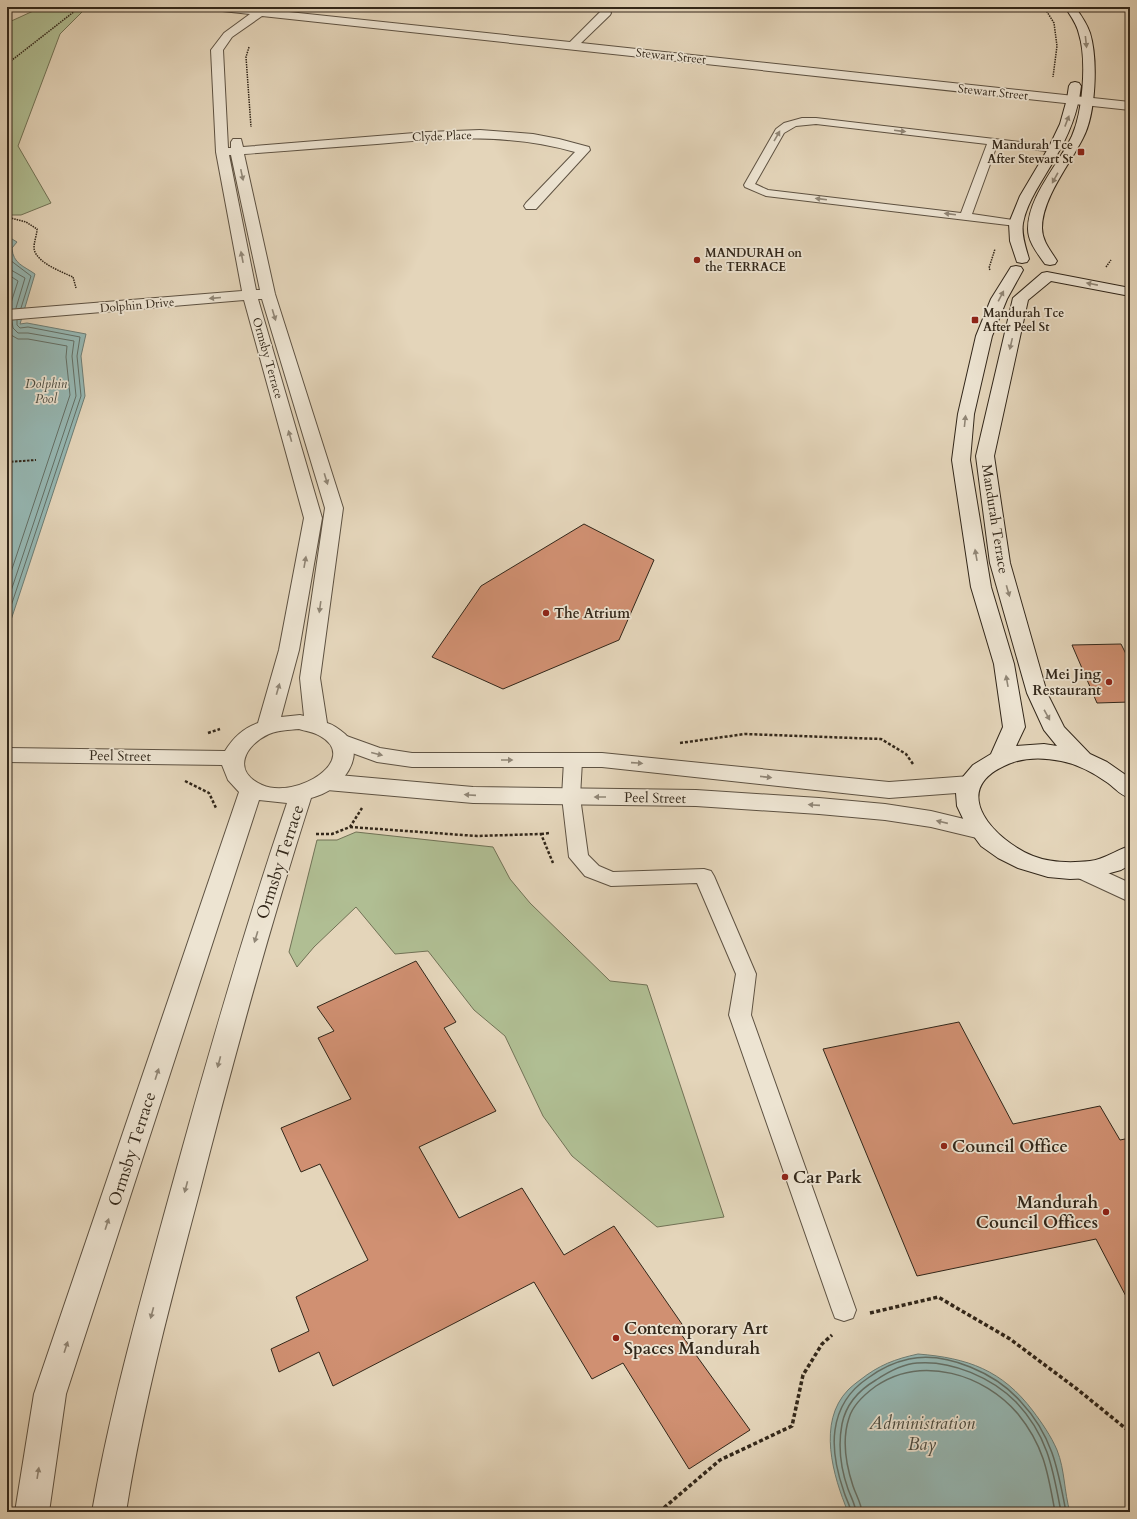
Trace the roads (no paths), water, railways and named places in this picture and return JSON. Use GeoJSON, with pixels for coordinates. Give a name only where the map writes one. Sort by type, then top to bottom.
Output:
{"type":"FeatureCollection","features":[{"type":"Feature","properties":{"kind":"street","name":"Stewart Street"},"geometry":{"type":"LineString","coordinates":[[213,7],[271,10],[573,46],[1130,106]]}},
{"type":"Feature","properties":{"kind":"street"},"geometry":{"type":"LineString","coordinates":[[573,46],[606,13],[603,7]]}},
{"type":"Feature","properties":{"kind":"street"},"geometry":{"type":"LineString","coordinates":[[1065,9],[1072,34]]}},
{"type":"Feature","properties":{"kind":"street"},"geometry":{"type":"LineString","coordinates":[[1065,9],[1085,35],[1087,63],[1080,101],[1027,196],[1016,223],[1019,264],[1033,258],[1050,269],[1130,292]]}},
{"type":"Feature","properties":{"kind":"street","name":"Ormsby Terrace"},"geometry":{"type":"LineString","coordinates":[[271,10],[239,38],[232,55],[236,122],[230,152],[267,289],[334,508],[310,678],[316,724]]}},
{"type":"Feature","properties":{"kind":"street","name":"Ormsby Terrace"},"geometry":{"type":"LineString","coordinates":[[267,727],[289,650],[313,518],[249,290],[217,50],[228,35],[271,10]]}},
{"type":"Feature","properties":{"kind":"street"},"geometry":{"type":"LineString","coordinates":[[1050,269],[1038,242],[1035,229],[1036,219],[1043,199],[1083,126],[1076,70]]}},
{"type":"Feature","properties":{"kind":"street","name":"Clyde Place"},"geometry":{"type":"LineString","coordinates":[[230,152],[418,136],[500,134],[566,144],[584,150],[530,206]]}},
{"type":"Feature","properties":{"kind":"street","name":"Mandurah Terrace"},"geometry":{"type":"LineString","coordinates":[[1000,758],[1014,727],[1004,664],[981,588],[961,460],[966,414],[984,336],[999,299],[1019,264]]}},
{"type":"Feature","properties":{"kind":"street"},"geometry":{"type":"LineString","coordinates":[[1050,269],[1130,278]]}},
{"type":"Feature","properties":{"kind":"street","name":"Mandurah Terrace"},"geometry":{"type":"LineString","coordinates":[[1050,269],[1021,298],[984,456],[1000,563],[1037,693],[1055,730],[1081,758]]}},
{"type":"Feature","properties":{"kind":"street","name":"Dolphin Drive"},"geometry":{"type":"LineString","coordinates":[[7,305],[102,297],[267,289]]}},
{"type":"Feature","properties":{"kind":"street","name":"Dolphin Drive"},"geometry":{"type":"LineString","coordinates":[[7,315],[120,306],[249,290]]}},
{"type":"Feature","properties":{"kind":"street"},"geometry":{"type":"LineString","coordinates":[[300,722],[316,724],[335,734],[341,741],[344,752],[343,762],[337,773],[327,782],[315,789],[302,793],[283,796],[266,795],[251,790],[239,781],[232,769],[233,758],[240,746],[251,735],[267,727],[283,723],[300,722]]}},
{"type":"Feature","properties":{"kind":"street"},"geometry":{"type":"LineString","coordinates":[[341,741],[377,755],[412,760],[573,760],[639,763],[889,790],[970,784]]}},
{"type":"Feature","properties":{"kind":"street"},"geometry":{"type":"LineString","coordinates":[[1127,783],[1102,768],[1081,758],[1052,752],[1024,752],[1000,758],[981,769],[970,784],[967,799],[971,815],[980,831],[995,845],[1020,859],[1036,865],[1060,870],[1084,871],[1115,863],[1130,854]]}},
{"type":"Feature","properties":{"kind":"street","name":"Peel Street"},"geometry":{"type":"LineString","coordinates":[[7,755],[233,758]]}},
{"type":"Feature","properties":{"kind":"street","name":"Peel Street"},"geometry":{"type":"LineString","coordinates":[[327,782],[473,795],[696,798],[819,806],[885,812],[980,831]]}},
{"type":"Feature","properties":{"kind":"street","name":"Ormsby Terrace"},"geometry":{"type":"LineString","coordinates":[[32,1512],[50,1394],[251,790]]}},
{"type":"Feature","properties":{"kind":"street","name":"Ormsby Terrace"},"geometry":{"type":"LineString","coordinates":[[109,1512],[117,1460],[136,1371],[229,1027],[302,793]]}},
{"type":"Feature","properties":{"kind":"street"},"geometry":{"type":"LineString","coordinates":[[1084,871],[1130,893]]}},
{"type":"Feature","properties":{"kind":"lane"},"geometry":{"type":"LineString","coordinates":[[1016,223],[766,193],[749,185],[780,131],[784,126],[798,121],[816,121],[1054,149]]}},
{"type":"Feature","properties":{"kind":"lane"},"geometry":{"type":"LineString","coordinates":[[966,216],[993,142]]}},
{"type":"Feature","properties":{"kind":"lane"},"geometry":{"type":"LineString","coordinates":[[573,760],[570,797],[579,857],[592,871],[611,879],[704,876],[746,974],[740,1015],[844,1310]]}},
{"type":"Feature","properties":{"kind":"water","name":"Dolphin Pool"},"geometry":{"type":"Polygon","coordinates":[[[7,236],[17,242],[12,248],[14,258],[35,274],[20,324],[27,323],[86,334],[81,356],[85,396],[11,620],[7,625],[7,236]]]}},
{"type":"Feature","properties":{"kind":"water","name":"Administration Bay"},"geometry":{"type":"Polygon","coordinates":[[[918,1354],[953,1359],[983,1369],[1009,1385],[1021,1397],[1043,1425],[1057,1450],[1062,1465],[1070,1512],[848,1512],[837,1482],[831,1450],[830,1433],[838,1403],[848,1390],[874,1370],[895,1360],[918,1354]]]}},
{"type":"Feature","properties":{"kind":"place","name":"Mandurah Tce After Stewart St"},"geometry":{"type":"Point","coordinates":[1081,152]}},
{"type":"Feature","properties":{"kind":"place","name":"MANDURAH on the TERRACE"},"geometry":{"type":"Point","coordinates":[697,260]}},
{"type":"Feature","properties":{"kind":"place","name":"Mandurah Tce After Peel St"},"geometry":{"type":"Point","coordinates":[975,320]}},
{"type":"Feature","properties":{"kind":"place","name":"The Atrium"},"geometry":{"type":"Point","coordinates":[546,613]}},
{"type":"Feature","properties":{"kind":"place","name":"Mei Jing Restaurant"},"geometry":{"type":"Point","coordinates":[1109,682]}},
{"type":"Feature","properties":{"kind":"place","name":"Council Office"},"geometry":{"type":"Point","coordinates":[944,1146]}},
{"type":"Feature","properties":{"kind":"place","name":"Car Park"},"geometry":{"type":"Point","coordinates":[785,1177]}},
{"type":"Feature","properties":{"kind":"place","name":"Mandurah Council Offices"},"geometry":{"type":"Point","coordinates":[1106,1212]}},
{"type":"Feature","properties":{"kind":"place","name":"Contemporary Art Spaces Mandurah"},"geometry":{"type":"Point","coordinates":[616,1338]}}]}
